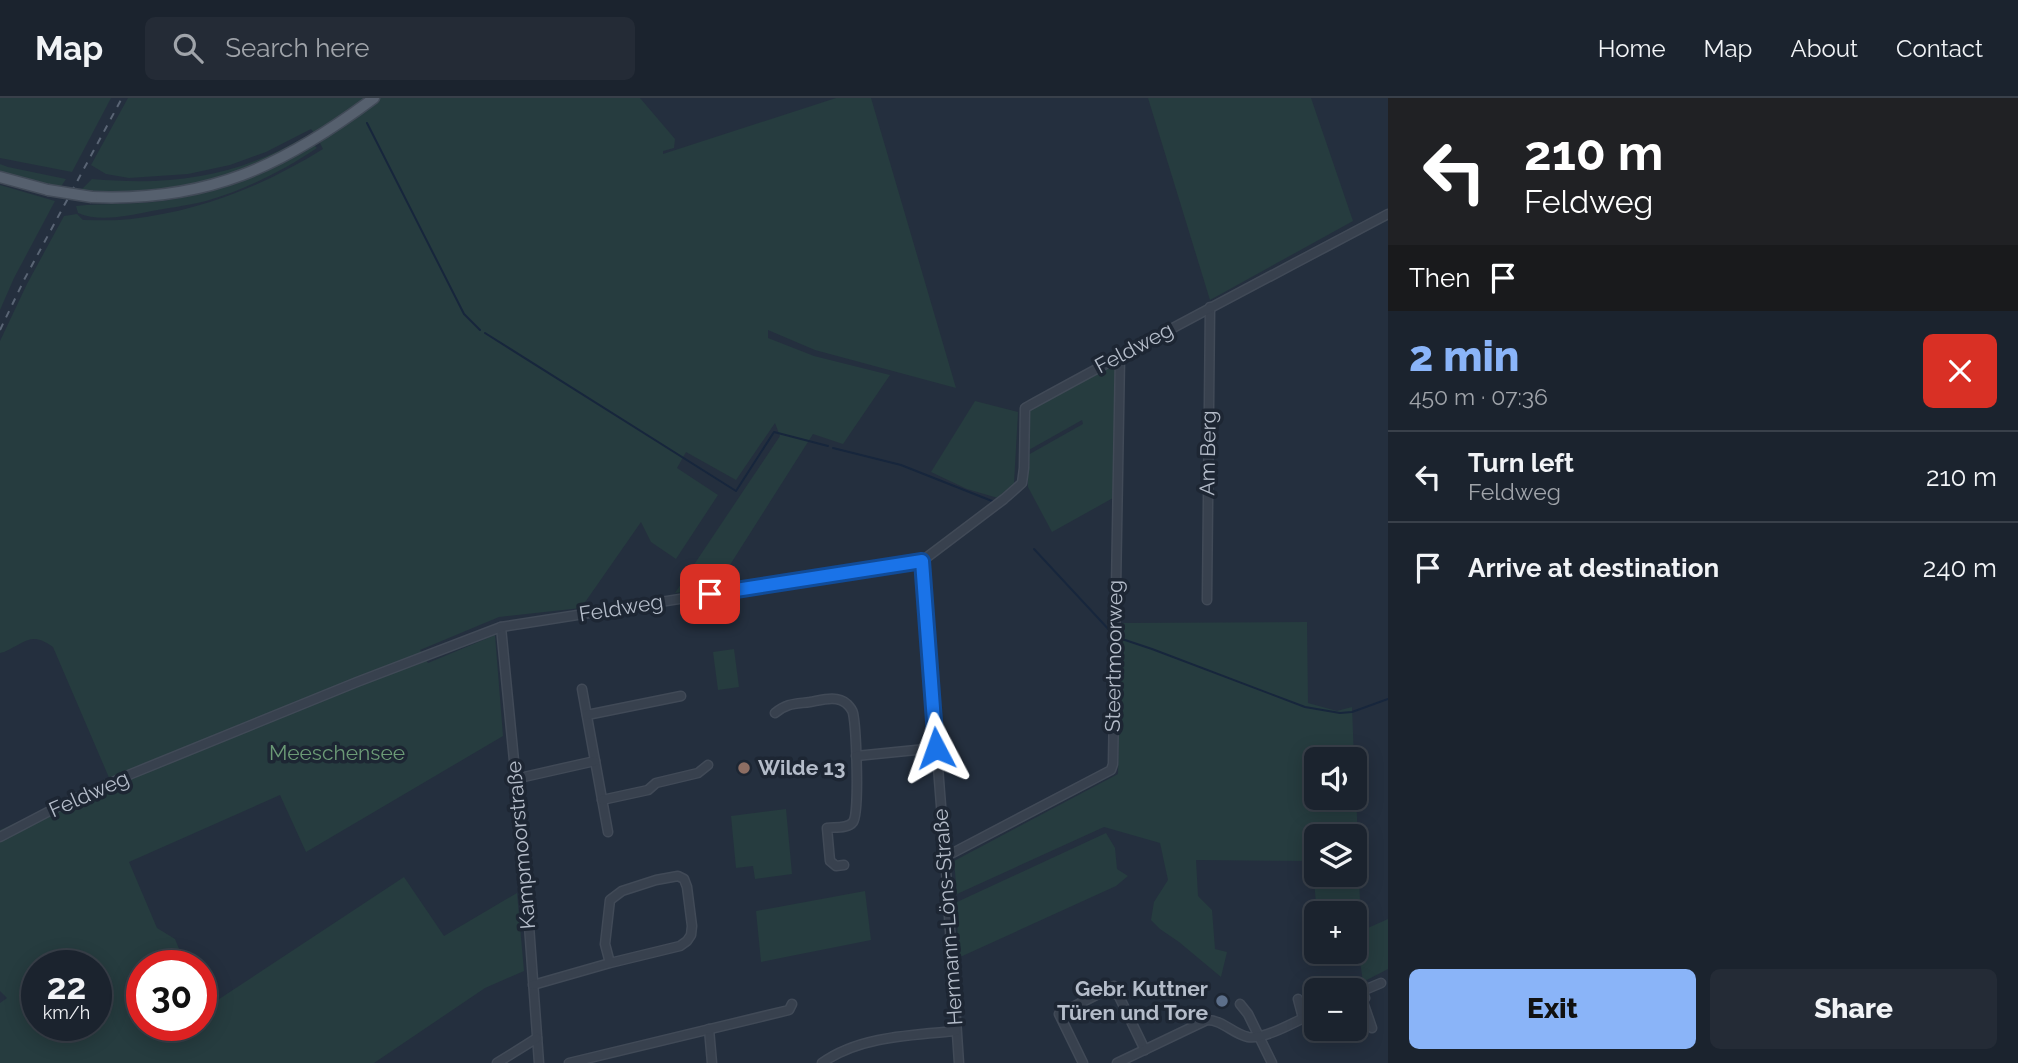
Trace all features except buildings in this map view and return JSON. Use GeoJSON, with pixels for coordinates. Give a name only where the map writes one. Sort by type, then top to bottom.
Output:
{"type":"FeatureCollection","features":[{"type":"Feature","properties":{"kind":"main road"},"geometry":{"type":"LineString","coordinates":[[0,177],[48,190],[92,197],[130,198],[211,186],[251,173],[283,158],[315,140],[374,98]]}},
{"type":"Feature","properties":{"kind":"street","name":"Feldweg"},"geometry":{"type":"LineString","coordinates":[[0,837],[65,803],[131,774],[501,626],[922,561],[1022,483],[1025,408],[1388,214]]}},
{"type":"Feature","properties":{"kind":"street","name":"Am Berg"},"geometry":{"type":"LineString","coordinates":[[1207,600],[1210,307]]}},
{"type":"Feature","properties":{"kind":"street","name":"Steertmoorweg"},"geometry":{"type":"LineString","coordinates":[[945,858],[1106,774],[1113,764],[1120,356]]}},
{"type":"Feature","properties":{"kind":"street","name":"Hermann-Löns-Straße"},"geometry":{"type":"LineString","coordinates":[[922,561],[959,1063]]}},
{"type":"Feature","properties":{"kind":"street","name":"Kampmoorstraße"},"geometry":{"type":"LineString","coordinates":[[501,626],[526,884],[539,1063]]}},
{"type":"Feature","properties":{"kind":"street"},"geometry":{"type":"LineString","coordinates":[[583,689],[608,832]]}},
{"type":"Feature","properties":{"kind":"street"},"geometry":{"type":"LineString","coordinates":[[587,715],[681,696]]}},
{"type":"Feature","properties":{"kind":"street"},"geometry":{"type":"LineString","coordinates":[[775,713],[784,706],[833,699],[846,702],[853,714],[857,803],[854,822],[848,826],[827,828],[830,861],[836,866],[844,865]]}},
{"type":"Feature","properties":{"kind":"street"},"geometry":{"type":"LineString","coordinates":[[856,756],[936,748]]}},
{"type":"Feature","properties":{"kind":"street"},"geometry":{"type":"LineString","coordinates":[[515,779],[594,761]]}},
{"type":"Feature","properties":{"kind":"street"},"geometry":{"type":"LineString","coordinates":[[602,800],[648,790],[656,783],[698,774],[708,765]]}},
{"type":"Feature","properties":{"kind":"street"},"geometry":{"type":"LineString","coordinates":[[533,985],[687,942],[692,926],[684,879],[677,876],[656,880],[622,891],[610,900],[605,944],[610,963]]}},
{"type":"Feature","properties":{"kind":"street"},"geometry":{"type":"LineString","coordinates":[[1367,988],[1381,983]]}},
{"type":"Feature","properties":{"kind":"street"},"geometry":{"type":"LineString","coordinates":[[1083,1063],[1059,1014],[1114,986],[1144,1050]]}},
{"type":"Feature","properties":{"kind":"street"},"geometry":{"type":"LineString","coordinates":[[1117,1063],[1207,1020],[1215,1020],[1247,1037],[1260,1037],[1303,1018],[1298,999]]}},
{"type":"Feature","properties":{"kind":"street"},"geometry":{"type":"LineString","coordinates":[[569,1063],[789,1010],[792,1004]]}},
{"type":"Feature","properties":{"kind":"street"},"geometry":{"type":"LineString","coordinates":[[1240,1004],[1248,1014],[1272,1063]]}},
{"type":"Feature","properties":{"kind":"street"},"geometry":{"type":"LineString","coordinates":[[1367,1018],[1372,1028]]}},
{"type":"Feature","properties":{"kind":"street"},"geometry":{"type":"LineString","coordinates":[[709,1029],[712,1063]]}},
{"type":"Feature","properties":{"kind":"street"},"geometry":{"type":"LineString","coordinates":[[822,1063],[843,1051],[865,1044],[956,1031]]}},
{"type":"Feature","properties":{"kind":"street"},"geometry":{"type":"LineString","coordinates":[[497,1063],[537,1038]]}},
{"type":"Feature","properties":{"kind":"green space"},"geometry":{"type":"Polygon","coordinates":[[[0,98],[111,98],[72,172],[0,158],[0,98]]]}},
{"type":"Feature","properties":{"kind":"green space"},"geometry":{"type":"Polygon","coordinates":[[[128,98],[368,98],[314,133],[311,129],[266,152],[230,165],[188,174],[129,178],[106,174],[91,165],[128,98]]]}},
{"type":"Feature","properties":{"kind":"green space","name":"Meeschensee"},"geometry":{"type":"Polygon","coordinates":[[[380,98],[640,98],[675,139],[674,148],[663,151],[663,154],[836,98],[871,98],[956,388],[815,350],[768,330],[768,338],[814,356],[890,375],[843,444],[813,434],[716,587],[675,593],[780,436],[775,423],[736,480],[686,452],[677,468],[718,495],[676,559],[651,542],[641,522],[581,608],[499,617],[420,650],[428,663],[495,635],[503,736],[306,852],[280,795],[129,862],[157,928],[175,939],[179,950],[126,950],[126,1041],[217,1041],[217,1000],[404,877],[444,936],[517,893],[524,971],[485,988],[374,1063],[0,1063],[0,1003],[7,998],[0,991],[0,830],[110,780],[53,647],[34,639],[0,653],[0,341],[64,216],[77,214],[83,220],[125,220],[207,203],[278,174],[323,149],[320,143],[380,98]]]}},
{"type":"Feature","properties":{"kind":"green space"},"geometry":{"type":"Polygon","coordinates":[[[1148,98],[1311,98],[1353,221],[1210,300],[1148,98]]]}},
{"type":"Feature","properties":{"kind":"green space"},"geometry":{"type":"Polygon","coordinates":[[[310,134],[310,139],[231,176],[159,193],[90,194],[81,190],[92,179],[151,181],[231,169],[283,149],[310,134]]]}},
{"type":"Feature","properties":{"kind":"green space"},"geometry":{"type":"Polygon","coordinates":[[[314,145],[317,148],[278,172],[206,201],[113,217],[86,216],[78,213],[76,206],[151,202],[203,193],[278,165],[314,145]]]}},
{"type":"Feature","properties":{"kind":"green space"},"geometry":{"type":"Polygon","coordinates":[[[0,164],[66,179],[60,188],[34,184],[0,173],[0,164]]]}},
{"type":"Feature","properties":{"kind":"green space"},"geometry":{"type":"Polygon","coordinates":[[[0,185],[55,201],[0,310],[0,185]]]}},
{"type":"Feature","properties":{"kind":"green space"},"geometry":{"type":"Polygon","coordinates":[[[1116,361],[1113,498],[1052,532],[1028,487],[1028,455],[1083,424],[1082,420],[1027,451],[1027,410],[1116,361]]]}},
{"type":"Feature","properties":{"kind":"green space"},"geometry":{"type":"Polygon","coordinates":[[[975,401],[1018,412],[1014,483],[998,498],[967,489],[931,472],[975,401]]]}},
{"type":"Feature","properties":{"kind":"green space"},"geometry":{"type":"Polygon","coordinates":[[[1307,622],[1308,703],[1337,711],[1352,707],[1354,747],[1304,747],[1304,810],[1357,810],[1357,824],[1304,824],[1304,861],[1196,860],[1198,896],[1212,910],[1215,949],[1227,952],[1221,977],[1151,920],[1154,902],[1168,880],[1160,843],[1104,827],[957,894],[954,861],[1118,774],[1122,623],[1307,622]]]}},
{"type":"Feature","properties":{"kind":"green space"},"geometry":{"type":"Polygon","coordinates":[[[734,649],[739,687],[718,690],[713,652],[734,649]]]}},
{"type":"Feature","properties":{"kind":"green space"},"geometry":{"type":"Polygon","coordinates":[[[786,809],[792,874],[755,879],[753,866],[736,868],[731,816],[786,809]]]}},
{"type":"Feature","properties":{"kind":"green space"},"geometry":{"type":"Polygon","coordinates":[[[1106,833],[1115,848],[1117,869],[1128,876],[1116,886],[958,958],[957,902],[1106,833]]]}},
{"type":"Feature","properties":{"kind":"green space"},"geometry":{"type":"Polygon","coordinates":[[[1314,887],[1359,887],[1360,901],[1316,901],[1314,887]]]}},
{"type":"Feature","properties":{"kind":"green space"},"geometry":{"type":"Polygon","coordinates":[[[865,891],[871,940],[761,962],[756,911],[865,891]]]}},
{"type":"Feature","properties":{"kind":"green space"},"geometry":{"type":"Polygon","coordinates":[[[1388,919],[1388,969],[1367,980],[1362,978],[1360,964],[1367,964],[1367,928],[1388,919]]]}},
{"type":"Feature","properties":{"kind":"waterway"},"geometry":{"type":"LineString","coordinates":[[367,123],[464,314],[480,330]]}},
{"type":"Feature","properties":{"kind":"waterway"},"geometry":{"type":"LineString","coordinates":[[485,333],[736,491],[774,432],[828,446]]}},
{"type":"Feature","properties":{"kind":"waterway"},"geometry":{"type":"LineString","coordinates":[[833,448],[901,465],[992,501]]}},
{"type":"Feature","properties":{"kind":"waterway"},"geometry":{"type":"LineString","coordinates":[[1034,549],[1112,633]]}},
{"type":"Feature","properties":{"kind":"waterway"},"geometry":{"type":"LineString","coordinates":[[1119,638],[1305,707],[1340,713],[1352,712],[1388,699]]}},
{"type":"Feature","properties":{"kind":"railway"},"geometry":{"type":"LineString","coordinates":[[0,330],[122,98]]}},
{"type":"Feature","properties":{"kind":"place","name":"Wilde 13"},"geometry":{"type":"Point","coordinates":[744,768]}},
{"type":"Feature","properties":{"kind":"place","name":"Gebr. Kuttner Türen und Tore"},"geometry":{"type":"Point","coordinates":[1222,1001]}},
{"type":"Feature","properties":{"kind":"route"},"geometry":{"type":"LineString","coordinates":[[710,594],[922,561],[936,748]]}}]}
